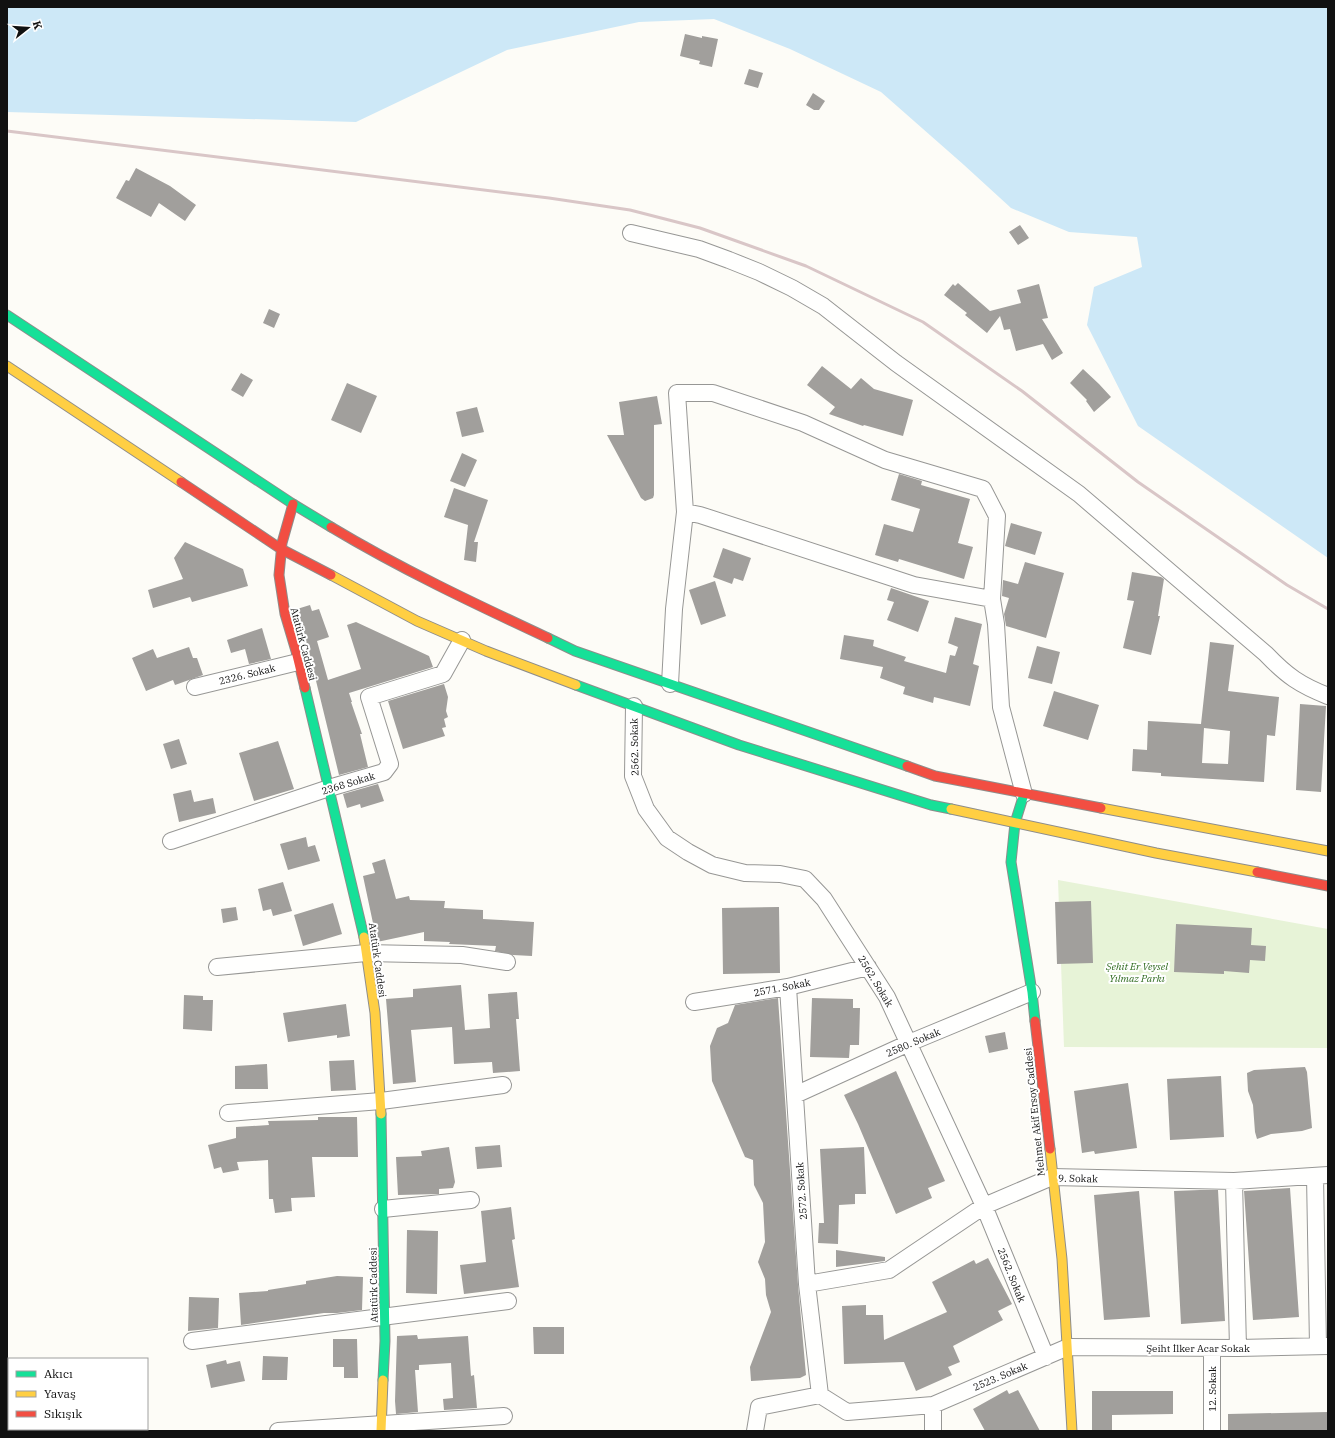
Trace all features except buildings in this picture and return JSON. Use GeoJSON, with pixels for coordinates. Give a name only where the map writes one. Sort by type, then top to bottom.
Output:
{"type":"FeatureCollection","features":[{"type":"Feature","properties":{"kind":"main road"},"geometry":{"type":"LineString","coordinates":[[7,315],[293,504],[358,544],[447,591],[575,651],[935,776],[1024,794],[1327,847]]}},
{"type":"Feature","properties":{"kind":"main road"},"geometry":{"type":"LineString","coordinates":[[7,366],[281,549],[417,621],[554,677],[739,745],[931,805],[1164,854],[1328,886]]}},
{"type":"Feature","properties":{"kind":"main road","name":"Atatürk Caddesi"},"geometry":{"type":"LineString","coordinates":[[293,504],[281,549],[278,580],[284,612],[298,662],[363,930],[375,1014],[382,1101],[385,1317],[382,1427]]}},
{"type":"Feature","properties":{"kind":"main road","name":"Mehmet Akif Ersoy Caddesi"},"geometry":{"type":"LineString","coordinates":[[1024,794],[1015,823],[1011,862],[1032,992],[1062,1259],[1072,1431]]}},
{"type":"Feature","properties":{"kind":"street"},"geometry":{"type":"LineString","coordinates":[[631,233],[699,249],[729,260],[759,272],[824,306],[896,363],[1079,494],[1266,654],[1282,671],[1307,688],[1328,696]]}},
{"type":"Feature","properties":{"kind":"street"},"geometry":{"type":"LineString","coordinates":[[670,684],[674,609],[685,512],[677,393],[713,393],[803,423],[885,460],[983,489],[997,516],[992,599],[996,624],[1001,707],[1024,794]]}},
{"type":"Feature","properties":{"kind":"street"},"geometry":{"type":"LineString","coordinates":[[685,512],[700,514],[914,585],[992,599]]}},
{"type":"Feature","properties":{"kind":"street","name":"2368 Sokak"},"geometry":{"type":"LineString","coordinates":[[172,841],[329,788],[384,772],[390,764],[369,698],[443,674],[462,640]]}},
{"type":"Feature","properties":{"kind":"street","name":"2326. Sokak"},"geometry":{"type":"LineString","coordinates":[[195,687],[298,662]]}},
{"type":"Feature","properties":{"kind":"street","name":"2562. Sokak"},"geometry":{"type":"LineString","coordinates":[[634,706],[633,776],[646,809],[667,838],[688,852],[712,865],[745,873],[780,874],[805,879],[824,899],[887,996],[984,1206],[1046,1357]]}},
{"type":"Feature","properties":{"kind":"street"},"geometry":{"type":"LineString","coordinates":[[217,967],[366,953],[462,955],[507,962]]}},
{"type":"Feature","properties":{"kind":"street","name":"2571. Sokak"},"geometry":{"type":"LineString","coordinates":[[694,1002],[788,987],[868,967]]}},
{"type":"Feature","properties":{"kind":"street","name":"2572. Sokak"},"geometry":{"type":"LineString","coordinates":[[788,987],[807,1284],[820,1395]]}},
{"type":"Feature","properties":{"kind":"street","name":"2580. Sokak"},"geometry":{"type":"LineString","coordinates":[[795,1095],[909,1043],[1032,992]]}},
{"type":"Feature","properties":{"kind":"street"},"geometry":{"type":"LineString","coordinates":[[228,1113],[382,1101],[504,1085]]}},
{"type":"Feature","properties":{"kind":"street"},"geometry":{"type":"LineString","coordinates":[[1322,1176],[1323,1346]]}},
{"type":"Feature","properties":{"kind":"street","name":"9. Sokak"},"geometry":{"type":"LineString","coordinates":[[807,1284],[889,1270],[984,1206],[1052,1177],[1234,1181],[1322,1176]]}},
{"type":"Feature","properties":{"kind":"street"},"geometry":{"type":"LineString","coordinates":[[1234,1181],[1238,1348]]}},
{"type":"Feature","properties":{"kind":"street"},"geometry":{"type":"LineString","coordinates":[[383,1209],[471,1200]]}},
{"type":"Feature","properties":{"kind":"street"},"geometry":{"type":"LineString","coordinates":[[192,1340],[508,1301]]}},
{"type":"Feature","properties":{"kind":"street","name":"Şeiht İlker Acar Sokak"},"geometry":{"type":"LineString","coordinates":[[1068,1347],[1238,1348],[1323,1346]]}},
{"type":"Feature","properties":{"kind":"street","name":"2523. Sokak"},"geometry":{"type":"LineString","coordinates":[[820,1395],[847,1412],[933,1405],[1068,1347]]}},
{"type":"Feature","properties":{"kind":"street","name":"12. Sokak"},"geometry":{"type":"LineString","coordinates":[[1212,1348],[1212,1431]]}},
{"type":"Feature","properties":{"kind":"street"},"geometry":{"type":"LineString","coordinates":[[755,1431],[759,1407],[820,1395]]}},
{"type":"Feature","properties":{"kind":"street"},"geometry":{"type":"LineString","coordinates":[[933,1405],[933,1431]]}},
{"type":"Feature","properties":{"kind":"street"},"geometry":{"type":"LineString","coordinates":[[278,1431],[382,1427],[504,1416]]}},
{"type":"Feature","properties":{"kind":"green space","name":"Şehit Er Veysel Yılmaz Parkı"},"geometry":{"type":"Polygon","coordinates":[[[1058,880],[1328,929],[1328,1048],[1064,1047],[1058,880]]]}},
{"type":"Feature","properties":{"kind":"water"},"geometry":{"type":"Polygon","coordinates":[[[7,7],[1328,7],[1328,558],[1138,426],[1087,325],[1094,287],[1142,267],[1137,237],[1069,232],[1011,208],[881,92],[790,49],[714,19],[639,22],[507,50],[356,122],[7,112],[7,7]]]}},
{"type":"Feature","properties":{"kind":"railway"},"geometry":{"type":"LineString","coordinates":[[7,131],[549,198],[630,210],[700,228],[806,266],[923,322],[1022,391],[1138,482],[1287,585],[1328,609]]}},
{"type":"Feature","properties":{"kind":"traffic: fast"},"geometry":{"type":"LineString","coordinates":[[7,315],[293,504],[331,527]]}},
{"type":"Feature","properties":{"kind":"traffic: fast"},"geometry":{"type":"LineString","coordinates":[[548,638],[575,651],[907,766]]}},
{"type":"Feature","properties":{"kind":"traffic: fast"},"geometry":{"type":"LineString","coordinates":[[576,685],[739,745],[931,805],[951,809]]}},
{"type":"Feature","properties":{"kind":"traffic: fast"},"geometry":{"type":"LineString","coordinates":[[305,688],[364,937]]}},
{"type":"Feature","properties":{"kind":"traffic: fast"},"geometry":{"type":"LineString","coordinates":[[1024,794],[1015,823],[1011,862],[1032,992],[1035,1021]]}},
{"type":"Feature","properties":{"kind":"traffic: fast"},"geometry":{"type":"LineString","coordinates":[[381,1114],[385,1341],[383,1380]]}},
{"type":"Feature","properties":{"kind":"traffic: slow"},"geometry":{"type":"LineString","coordinates":[[7,366],[181,482]]}},
{"type":"Feature","properties":{"kind":"traffic: slow"},"geometry":{"type":"LineString","coordinates":[[331,575],[417,621],[486,651],[576,685]]}},
{"type":"Feature","properties":{"kind":"traffic: slow"},"geometry":{"type":"LineString","coordinates":[[1101,808],[1328,851]]}},
{"type":"Feature","properties":{"kind":"traffic: slow"},"geometry":{"type":"LineString","coordinates":[[951,809],[1156,853],[1257,872]]}},
{"type":"Feature","properties":{"kind":"traffic: slow"},"geometry":{"type":"LineString","coordinates":[[364,937],[375,1013],[381,1114]]}},
{"type":"Feature","properties":{"kind":"traffic: slow"},"geometry":{"type":"LineString","coordinates":[[1050,1149],[1062,1259],[1072,1431]]}},
{"type":"Feature","properties":{"kind":"traffic: slow"},"geometry":{"type":"LineString","coordinates":[[381,1431],[383,1380]]}},
{"type":"Feature","properties":{"kind":"traffic: jam"},"geometry":{"type":"LineString","coordinates":[[181,482],[281,549],[331,575]]}},
{"type":"Feature","properties":{"kind":"traffic: jam"},"geometry":{"type":"LineString","coordinates":[[293,504],[282,543],[279,575],[285,614],[305,688]]}},
{"type":"Feature","properties":{"kind":"traffic: jam"},"geometry":{"type":"LineString","coordinates":[[331,527],[465,599],[548,638]]}},
{"type":"Feature","properties":{"kind":"traffic: jam"},"geometry":{"type":"LineString","coordinates":[[907,766],[935,776],[1101,808]]}},
{"type":"Feature","properties":{"kind":"traffic: jam"},"geometry":{"type":"LineString","coordinates":[[1257,872],[1328,886]]}},
{"type":"Feature","properties":{"kind":"traffic: jam"},"geometry":{"type":"LineString","coordinates":[[1035,1021],[1050,1149]]}}]}
